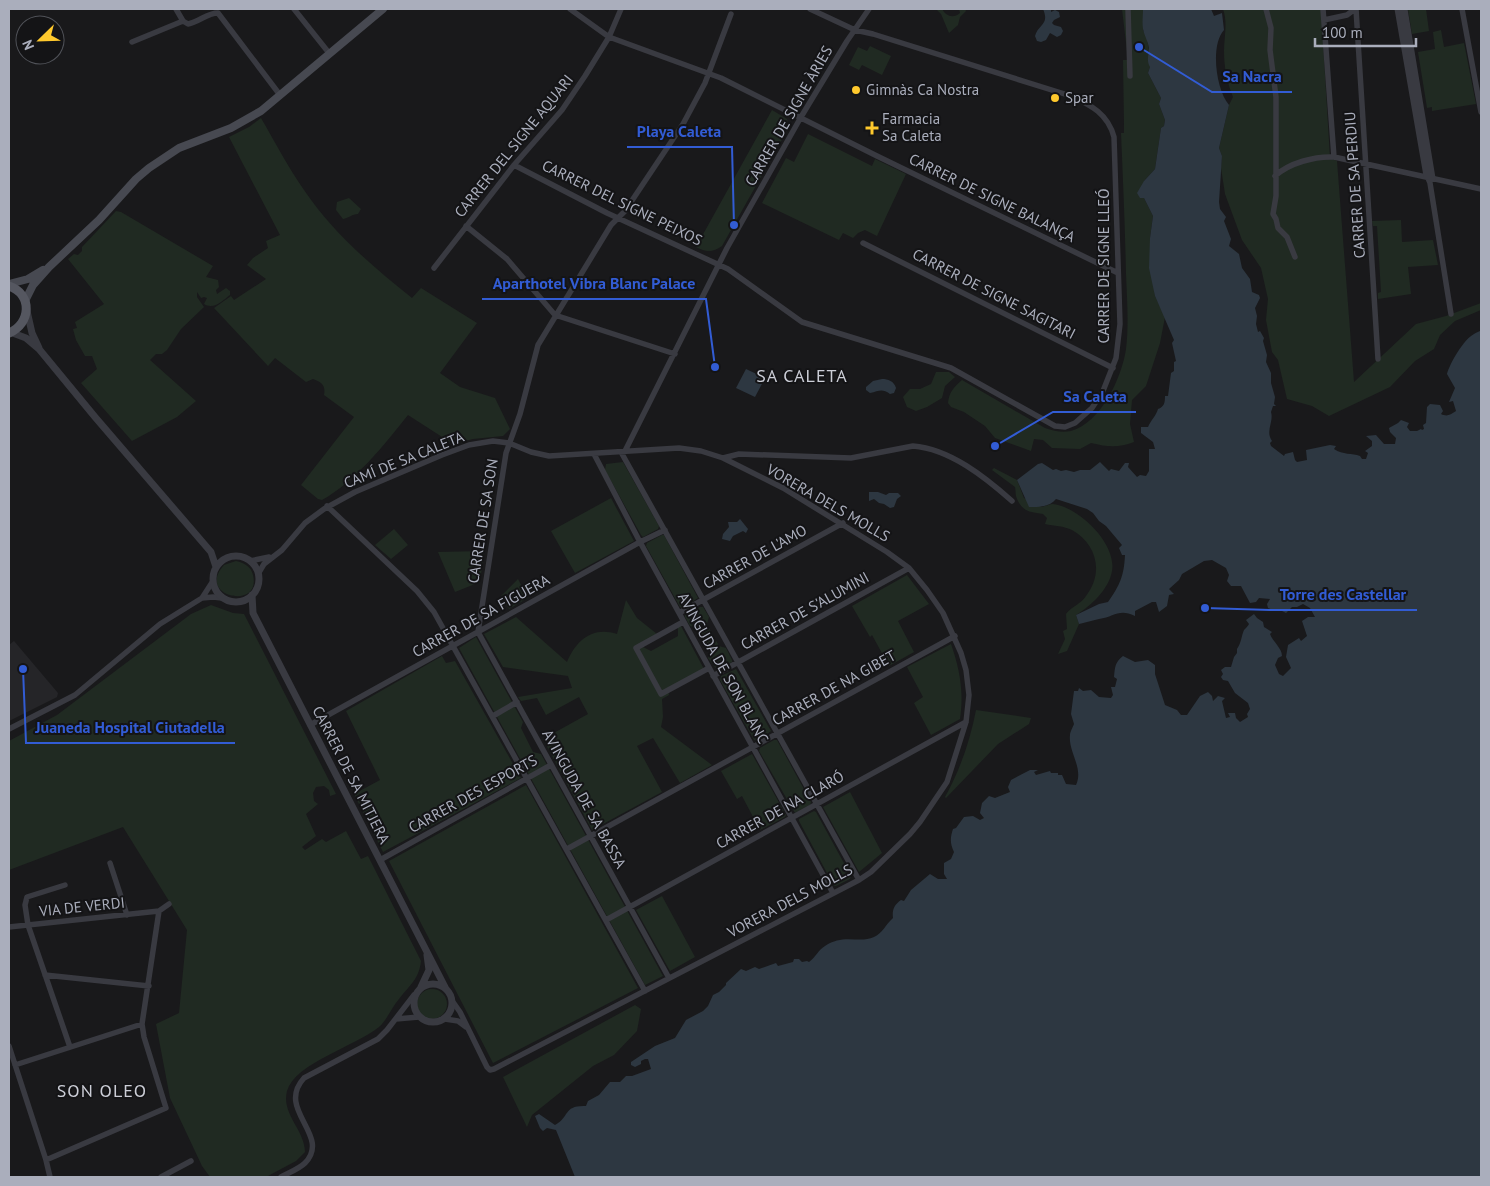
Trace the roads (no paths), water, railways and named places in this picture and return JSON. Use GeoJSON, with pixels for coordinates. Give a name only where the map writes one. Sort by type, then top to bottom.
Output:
{"type":"FeatureCollection","features":[{"type":"Feature","properties":{"kind":"main road"},"geometry":{"type":"LineString","coordinates":[[25,301],[33,285],[49,267],[99,220],[136,180],[156,163],[178,148],[231,128],[261,111],[383,9]]}},
{"type":"Feature","properties":{"kind":"main road"},"geometry":{"type":"LineString","coordinates":[[9,285],[28,280],[49,267]]}},
{"type":"Feature","properties":{"kind":"main road"},"geometry":{"type":"LineString","coordinates":[[9,285],[18,290],[25,301],[27,311],[22,324],[10,332]]}},
{"type":"Feature","properties":{"kind":"street"},"geometry":{"type":"LineString","coordinates":[[176,9],[183,21],[188,24],[196,23],[204,16],[214,12],[218,13],[280,95]]}},
{"type":"Feature","properties":{"kind":"street"},"geometry":{"type":"LineString","coordinates":[[294,9],[329,53]]}},
{"type":"Feature","properties":{"kind":"street","name":"CARRER DE SIGNE BALANÇA"},"geometry":{"type":"LineString","coordinates":[[570,9],[609,37],[709,73],[1118,273]]}},
{"type":"Feature","properties":{"kind":"street","name":"CARRER DEL SIGNE AQUARI"},"geometry":{"type":"LineString","coordinates":[[434,268],[514,165],[562,110],[609,37],[621,9]]}},
{"type":"Feature","properties":{"kind":"street","name":"CARRER DE SIGNE LLEÓ"},"geometry":{"type":"LineString","coordinates":[[720,264],[744,279],[802,322],[950,368],[1056,426],[1065,427],[1075,424],[1085,415],[1103,392],[1113,368],[1120,324],[1114,136],[1105,116],[1093,106],[1065,94],[874,34],[855,30],[810,9]]}},
{"type":"Feature","properties":{"kind":"street","name":"CARRER DE SIGNE ÀRIES"},"geometry":{"type":"LineString","coordinates":[[623,451],[676,354],[720,264],[801,117],[847,41],[869,9]]}},
{"type":"Feature","properties":{"kind":"street"},"geometry":{"type":"LineString","coordinates":[[1128,9],[1130,76]]}},
{"type":"Feature","properties":{"kind":"street"},"geometry":{"type":"LineString","coordinates":[[1266,9],[1271,28],[1270,50],[1276,97],[1276,196],[1273,214],[1278,228],[1287,237],[1294,256]]}},
{"type":"Feature","properties":{"kind":"street"},"geometry":{"type":"LineString","coordinates":[[1323,9],[1334,157]]}},
{"type":"Feature","properties":{"kind":"street"},"geometry":{"type":"LineString","coordinates":[[1324,20],[1347,15],[1355,9]]}},
{"type":"Feature","properties":{"kind":"street","name":"CARRER DE SA PERDIU"},"geometry":{"type":"LineString","coordinates":[[1355,9],[1378,359]]}},
{"type":"Feature","properties":{"kind":"street"},"geometry":{"type":"LineString","coordinates":[[1398,9],[1430,179]]}},
{"type":"Feature","properties":{"kind":"street"},"geometry":{"type":"LineString","coordinates":[[1404,9],[1451,314]]}},
{"type":"Feature","properties":{"kind":"street"},"geometry":{"type":"LineString","coordinates":[[1462,9],[1481,112]]}},
{"type":"Feature","properties":{"kind":"street","name":"CARRER DE SA SON"},"geometry":{"type":"LineString","coordinates":[[478,632],[509,443],[520,414],[538,345],[612,225],[626,211],[682,124],[709,73],[731,14]]}},
{"type":"Feature","properties":{"kind":"street"},"geometry":{"type":"LineString","coordinates":[[132,42],[183,21]]}},
{"type":"Feature","properties":{"kind":"street"},"geometry":{"type":"LineString","coordinates":[[1275,176],[1283,168],[1324,156],[1366,163],[1481,189]]}},
{"type":"Feature","properties":{"kind":"street","name":"CARRER DEL SIGNE PEIXOS"},"geometry":{"type":"LineString","coordinates":[[514,165],[619,218],[720,264]]}},
{"type":"Feature","properties":{"kind":"street"},"geometry":{"type":"LineString","coordinates":[[1275,165],[1283,168]]}},
{"type":"Feature","properties":{"kind":"street"},"geometry":{"type":"LineString","coordinates":[[466,226],[506,259],[555,315],[676,354]]}},
{"type":"Feature","properties":{"kind":"street","name":"CARRER DE SIGNE SAGITARI"},"geometry":{"type":"LineString","coordinates":[[863,243],[1113,368]]}},
{"type":"Feature","properties":{"kind":"street"},"geometry":{"type":"LineString","coordinates":[[27,311],[32,333],[39,349]]}},
{"type":"Feature","properties":{"kind":"street"},"geometry":{"type":"LineString","coordinates":[[9,729],[75,694],[160,624],[202,598],[213,581],[216,567],[212,552],[39,349],[26,338],[10,332]]}},
{"type":"Feature","properties":{"kind":"street","name":"CAMÍ DE SA CALETA"},"geometry":{"type":"LineString","coordinates":[[258,574],[264,564],[282,550],[305,523],[327,506],[355,492],[469,445],[493,442],[509,443],[531,452],[549,456],[623,451]]}},
{"type":"Feature","properties":{"kind":"street"},"geometry":{"type":"LineString","coordinates":[[723,458],[739,454],[851,458],[913,446],[922,447],[939,453],[973,471],[1012,501]]}},
{"type":"Feature","properties":{"kind":"street","name":"VORERA DELS MOLLS"},"geometry":{"type":"LineString","coordinates":[[466,1028],[487,1067],[490,1070],[494,1069],[860,880],[871,872],[910,834],[947,782],[966,722],[969,695],[966,670],[955,636],[943,613],[909,568],[842,523],[783,488],[723,458],[702,451],[679,448],[623,451]]}},
{"type":"Feature","properties":{"kind":"street","name":"AVINGUDA DE SON BLANC"},"geometry":{"type":"LineString","coordinates":[[623,451],[860,880]]}},
{"type":"Feature","properties":{"kind":"street","name":"AVINGUDA DE SON BLANC"},"geometry":{"type":"LineString","coordinates":[[594,454],[683,622],[833,893]]}},
{"type":"Feature","properties":{"kind":"street"},"geometry":{"type":"LineString","coordinates":[[327,506],[417,591],[434,612],[645,990]]}},
{"type":"Feature","properties":{"kind":"street","name":"CARRER DE L'AMO"},"geometry":{"type":"LineString","coordinates":[[679,614],[842,523]]}},
{"type":"Feature","properties":{"kind":"street","name":"CARRER DE SA FIGUERA"},"geometry":{"type":"LineString","coordinates":[[310,725],[640,542],[665,530]]}},
{"type":"Feature","properties":{"kind":"street"},"geometry":{"type":"LineString","coordinates":[[202,598],[222,598],[237,602],[247,600],[257,588],[258,574],[250,561],[243,557],[227,557],[212,552]]}},
{"type":"Feature","properties":{"kind":"street"},"geometry":{"type":"LineString","coordinates":[[216,567],[227,557]]}},
{"type":"Feature","properties":{"kind":"street","name":"CAMÍ DE SA CALETA"},"geometry":{"type":"LineString","coordinates":[[250,561],[271,557]]}},
{"type":"Feature","properties":{"kind":"street","name":"CARRER DE S'ALUMINI"},"geometry":{"type":"LineString","coordinates":[[714,676],[909,568]]}},
{"type":"Feature","properties":{"kind":"street"},"geometry":{"type":"LineString","coordinates":[[213,581],[216,590],[222,598]]}},
{"type":"Feature","properties":{"kind":"street","name":"CARRER DE SA MITJERA"},"geometry":{"type":"LineString","coordinates":[[252,595],[253,613],[446,989]]}},
{"type":"Feature","properties":{"kind":"street","name":"CARRER DE SA MITJERA"},"geometry":{"type":"LineString","coordinates":[[237,602],[253,613]]}},
{"type":"Feature","properties":{"kind":"street"},"geometry":{"type":"LineString","coordinates":[[683,622],[636,648],[662,694],[709,668]]}},
{"type":"Feature","properties":{"kind":"street","name":"AVINGUDA DE SA BASSA"},"geometry":{"type":"LineString","coordinates":[[478,632],[669,978]]}},
{"type":"Feature","properties":{"kind":"street","name":"CARRER DE NA GIBET"},"geometry":{"type":"LineString","coordinates":[[567,849],[955,636]]}},
{"type":"Feature","properties":{"kind":"street"},"geometry":{"type":"LineString","coordinates":[[493,716],[517,702]]}},
{"type":"Feature","properties":{"kind":"street","name":"CARRER DE NA CLARÓ"},"geometry":{"type":"LineString","coordinates":[[606,920],[966,722]]}},
{"type":"Feature","properties":{"kind":"street","name":"CARRER DES ESPORTS"},"geometry":{"type":"LineString","coordinates":[[380,860],[552,765]]}},
{"type":"Feature","properties":{"kind":"street"},"geometry":{"type":"LineString","coordinates":[[110,863],[128,915]]}},
{"type":"Feature","properties":{"kind":"street"},"geometry":{"type":"LineString","coordinates":[[65,885],[27,898],[25,905],[28,925],[70,1047]]}},
{"type":"Feature","properties":{"kind":"street"},"geometry":{"type":"LineString","coordinates":[[46,1160],[166,1108],[144,1037],[142,1024],[158,911],[169,904]]}},
{"type":"Feature","properties":{"kind":"street","name":"VIA DE VERDI"},"geometry":{"type":"LineString","coordinates":[[9,927],[158,911]]}},
{"type":"Feature","properties":{"kind":"street","name":"CARRER DE SA MITJERA"},"geometry":{"type":"LineString","coordinates":[[421,987],[429,970],[426,949]]}},
{"type":"Feature","properties":{"kind":"street"},"geometry":{"type":"LineString","coordinates":[[45,975],[148,986]]}},
{"type":"Feature","properties":{"kind":"street"},"geometry":{"type":"LineString","coordinates":[[281,1177],[304,1164],[312,1152],[312,1138],[298,1111],[294,1098],[297,1086],[304,1078],[374,1042],[387,1030],[421,987],[431,984],[439,985],[446,989],[460,1012],[466,1028]]}},
{"type":"Feature","properties":{"kind":"street"},"geometry":{"type":"LineString","coordinates":[[414,995],[414,1011],[419,1017],[427,1022],[437,1022],[445,1019],[458,1021],[466,1028]]}},
{"type":"Feature","properties":{"kind":"street"},"geometry":{"type":"LineString","coordinates":[[445,1019],[451,1010],[453,1002]]}},
{"type":"Feature","properties":{"kind":"street"},"geometry":{"type":"LineString","coordinates":[[396,1019],[419,1017]]}},
{"type":"Feature","properties":{"kind":"street"},"geometry":{"type":"LineString","coordinates":[[15,1064],[142,1024]]}},
{"type":"Feature","properties":{"kind":"street"},"geometry":{"type":"LineString","coordinates":[[9,1046],[50,1177]]}},
{"type":"Feature","properties":{"kind":"street"},"geometry":{"type":"LineString","coordinates":[[161,1177],[191,1161]]}},
{"type":"Feature","properties":{"kind":"place","name":"Sa Nacra"},"geometry":{"type":"Point","coordinates":[1139,47]}},
{"type":"Feature","properties":{"kind":"place","name":"Gimnàs Ca Nostra"},"geometry":{"type":"Point","coordinates":[856,90]}},
{"type":"Feature","properties":{"kind":"place","name":"Spar"},"geometry":{"type":"Point","coordinates":[1055,98]}},
{"type":"Feature","properties":{"kind":"place","name":"Farmacia Sa Caleta"},"geometry":{"type":"Point","coordinates":[872,128]}},
{"type":"Feature","properties":{"kind":"place","name":"Playa Caleta"},"geometry":{"type":"Point","coordinates":[734,225]}},
{"type":"Feature","properties":{"kind":"place","name":"Aparthotel Vibra Blanc Palace"},"geometry":{"type":"Point","coordinates":[715,367]}},
{"type":"Feature","properties":{"kind":"place","name":"Sa Caleta"},"geometry":{"type":"Point","coordinates":[995,446]}},
{"type":"Feature","properties":{"kind":"place","name":"Torre des Castellar"},"geometry":{"type":"Point","coordinates":[1205,608]}},
{"type":"Feature","properties":{"kind":"place","name":"Juaneda Hospital Ciutadella"},"geometry":{"type":"Point","coordinates":[23,669]}},
{"type":"Feature","properties":{"kind":"district","name":"SA CALETA"},"geometry":{"type":"Point","coordinates":[802,376]}},
{"type":"Feature","properties":{"kind":"district","name":"SON OLEO"},"geometry":{"type":"Point","coordinates":[102,1091]}}]}
